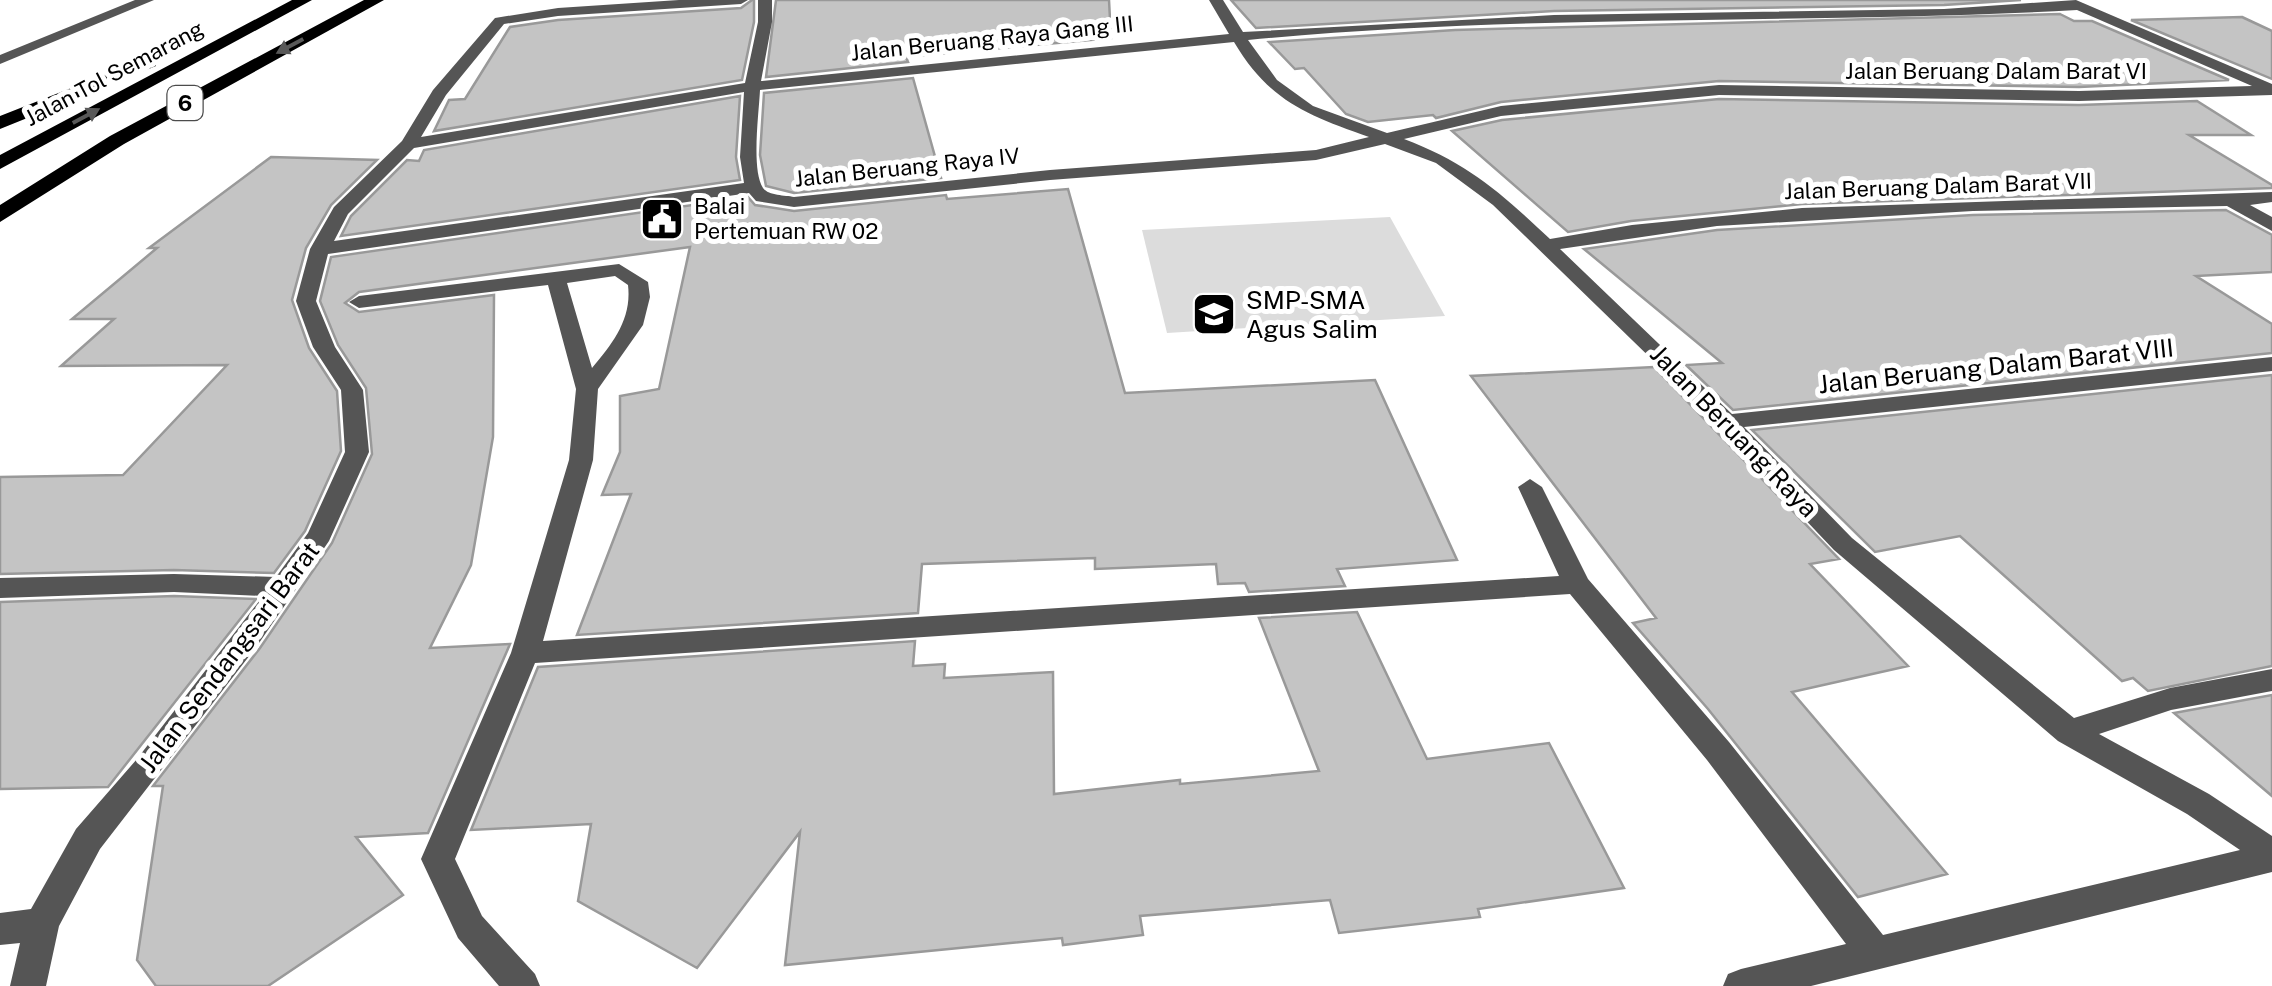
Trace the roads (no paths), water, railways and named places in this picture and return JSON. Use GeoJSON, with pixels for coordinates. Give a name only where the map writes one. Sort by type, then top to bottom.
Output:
{"type":"FeatureCollection","features":[{"type":"Feature","properties":{"kind":"highway"},"geometry":{"type":"LineString","coordinates":[[0,124],[302,0]]}},
{"type":"Feature","properties":{"kind":"highway","name":"Jalan Tol Semarang"},"geometry":{"type":"LineString","coordinates":[[0,162],[302,0]]}},
{"type":"Feature","properties":{"kind":"highway","name":"6"},"geometry":{"type":"LineString","coordinates":[[0,215],[117,140],[376,0]]}},
{"type":"Feature","properties":{"kind":"street"},"geometry":{"type":"LineString","coordinates":[[0,60],[146,0]]}},
{"type":"Feature","properties":{"kind":"street","name":"Jalan Sendangsari Barat"},"geometry":{"type":"LineString","coordinates":[[28,986],[42,924],[88,838],[148,768],[320,535],[357,452],[352,390],[324,347],[306,301],[320,249],[340,211],[409,144],[439,93],[492,28],[509,18],[741,0]]}},
{"type":"Feature","properties":{"kind":"street"},"geometry":{"type":"LineString","coordinates":[[753,187],[749,157],[752,86],[765,22],[765,0]]}},
{"type":"Feature","properties":{"kind":"street","name":"Jalan Beruang Raya"},"geometry":{"type":"LineString","coordinates":[[1216,0],[1272,83],[1306,109],[1442,159],[1500,200],[1726,422],[1843,544],[2069,732],[2198,804],[2272,855]]}},
{"type":"Feature","properties":{"kind":"street"},"geometry":{"type":"LineString","coordinates":[[1806,0],[1826,13]]}},
{"type":"Feature","properties":{"kind":"street"},"geometry":{"type":"LineString","coordinates":[[2072,3],[2272,90]]}},
{"type":"Feature","properties":{"kind":"street","name":"Jalan Beruang Raya Gang III"},"geometry":{"type":"LineString","coordinates":[[409,144],[752,86],[1237,36],[1554,19],[1944,13],[2072,3]]}},
{"type":"Feature","properties":{"kind":"street","name":"Jalan Beruang Dalam Barat VI"},"geometry":{"type":"LineString","coordinates":[[1386,140],[1428,126],[1501,111],[1719,90],[2078,96],[2272,90]]}},
{"type":"Feature","properties":{"kind":"street","name":"Jalan Beruang Raya IV"},"geometry":{"type":"LineString","coordinates":[[320,249],[753,187],[762,197],[794,202],[1050,175],[1316,155],[1386,140]]}},
{"type":"Feature","properties":{"kind":"street","name":"Jalan Beruang Dalam Barat VII"},"geometry":{"type":"LineString","coordinates":[[1546,246],[1665,225],[1846,209],[2272,197]]}},
{"type":"Feature","properties":{"kind":"street"},"geometry":{"type":"LineString","coordinates":[[2231,201],[2272,225]]}},
{"type":"Feature","properties":{"kind":"street"},"geometry":{"type":"LineString","coordinates":[[359,302],[619,270],[638,282],[643,301],[630,334],[587,389]]}},
{"type":"Feature","properties":{"kind":"street"},"geometry":{"type":"LineString","coordinates":[[522,986],[470,927],[438,860],[525,654],[581,460],[587,389],[556,278]]}},
{"type":"Feature","properties":{"kind":"street","name":"Jalan Beruang Dalam Barat VIII"},"geometry":{"type":"LineString","coordinates":[[1726,422],[2272,364]]}},
{"type":"Feature","properties":{"kind":"street"},"geometry":{"type":"LineString","coordinates":[[1530,487],[1576,584],[1718,751],[1874,952]]}},
{"type":"Feature","properties":{"kind":"street"},"geometry":{"type":"LineString","coordinates":[[0,588],[174,583],[283,587]]}},
{"type":"Feature","properties":{"kind":"street"},"geometry":{"type":"LineString","coordinates":[[525,654],[1576,584]]}},
{"type":"Feature","properties":{"kind":"street"},"geometry":{"type":"LineString","coordinates":[[2069,732],[2170,699],[2272,680]]}},
{"type":"Feature","properties":{"kind":"street"},"geometry":{"type":"LineString","coordinates":[[1740,986],[2272,855]]}},
{"type":"Feature","properties":{"kind":"street"},"geometry":{"type":"LineString","coordinates":[[0,929],[42,924]]}},
{"type":"Feature","properties":{"kind":"place","name":"Balai Pertemuan RW 02"},"geometry":{"type":"Point","coordinates":[662,219]}},
{"type":"Feature","properties":{"kind":"place","name":"SMP-SMA Agus Salim"},"geometry":{"type":"Point","coordinates":[1214,314]}}]}
